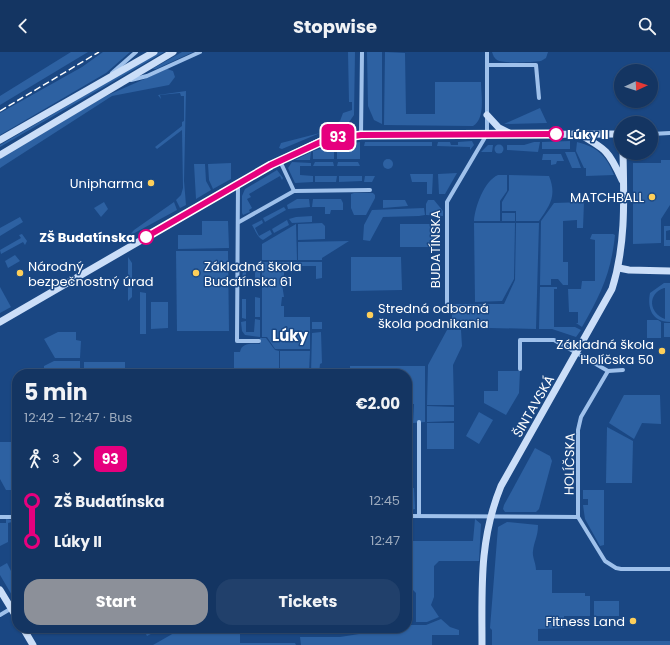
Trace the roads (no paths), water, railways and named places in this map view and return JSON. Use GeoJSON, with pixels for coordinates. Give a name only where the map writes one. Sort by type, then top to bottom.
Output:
{"type":"FeatureCollection","features":[{"type":"Feature","properties":{"kind":"street"},"geometry":{"type":"LineString","coordinates":[[101,83],[136,52]]}},
{"type":"Feature","properties":{"kind":"street"},"geometry":{"type":"LineString","coordinates":[[0,140],[154,52]]}},
{"type":"Feature","properties":{"kind":"street"},"geometry":{"type":"LineString","coordinates":[[0,155],[120,82],[173,52]]}},
{"type":"Feature","properties":{"kind":"street"},"geometry":{"type":"LineString","coordinates":[[120,82],[148,76],[200,52]]}},
{"type":"Feature","properties":{"kind":"street"},"geometry":{"type":"LineString","coordinates":[[361,135],[362,52]]}},
{"type":"Feature","properties":{"kind":"street"},"geometry":{"type":"LineString","coordinates":[[487,52],[487,134]]}},
{"type":"Feature","properties":{"kind":"street"},"geometry":{"type":"LineString","coordinates":[[487,65],[536,65],[537,93],[539,98]]}},
{"type":"Feature","properties":{"kind":"street"},"geometry":{"type":"LineString","coordinates":[[487,115],[499,128],[511,134]]}},
{"type":"Feature","properties":{"kind":"street"},"geometry":{"type":"LineString","coordinates":[[658,134],[670,133]]}},
{"type":"Feature","properties":{"kind":"street","name":"BUDATÍNSKA"},"geometry":{"type":"LineString","coordinates":[[447,303],[447,202],[487,134]]}},
{"type":"Feature","properties":{"kind":"street","name":"ŠINTAVSKÁ"},"geometry":{"type":"LineString","coordinates":[[578,134],[604,148],[614,162],[624,184]]}},
{"type":"Feature","properties":{"kind":"street"},"geometry":{"type":"LineString","coordinates":[[0,322],[238,184],[280,161],[325,140],[361,135],[614,134]]}},
{"type":"Feature","properties":{"kind":"street","name":"ŠINTAVSKÁ"},"geometry":{"type":"LineString","coordinates":[[482,645],[483,563],[489,517],[501,486],[574,350],[612,288],[618,268],[622,246],[623,160]]}},
{"type":"Feature","properties":{"kind":"street"},"geometry":{"type":"LineString","coordinates":[[280,161],[294,191]]}},
{"type":"Feature","properties":{"kind":"street"},"geometry":{"type":"LineString","coordinates":[[238,184],[239,222],[237,341],[259,341]]}},
{"type":"Feature","properties":{"kind":"street"},"geometry":{"type":"LineString","coordinates":[[239,222],[294,191],[370,190]]}},
{"type":"Feature","properties":{"kind":"street"},"geometry":{"type":"LineString","coordinates":[[618,268],[629,270],[670,271]]}},
{"type":"Feature","properties":{"kind":"street"},"geometry":{"type":"LineString","coordinates":[[520,368],[520,340],[554,340],[574,350],[608,371],[623,370]]}},
{"type":"Feature","properties":{"kind":"street","name":"HOLÍČSKA"},"geometry":{"type":"LineString","coordinates":[[578,516],[578,430],[582,417],[608,371]]}},
{"type":"Feature","properties":{"kind":"street"},"geometry":{"type":"LineString","coordinates":[[419,422],[419,516]]}},
{"type":"Feature","properties":{"kind":"street"},"geometry":{"type":"LineString","coordinates":[[0,516],[12,516]]}},
{"type":"Feature","properties":{"kind":"street"},"geometry":{"type":"LineString","coordinates":[[412,516],[578,516],[605,561],[616,568],[670,569]]}},
{"type":"Feature","properties":{"kind":"street"},"geometry":{"type":"LineString","coordinates":[[0,590],[12,605]]}},
{"type":"Feature","properties":{"kind":"street"},"geometry":{"type":"LineString","coordinates":[[0,615],[12,608]]}},
{"type":"Feature","properties":{"kind":"street"},"geometry":{"type":"LineString","coordinates":[[26,633],[33,645]]}},
{"type":"Feature","properties":{"kind":"railway"},"geometry":{"type":"LineString","coordinates":[[0,111],[99,52]]}},
{"type":"Feature","properties":{"kind":"place","name":"Lúky II"},"geometry":{"type":"Point","coordinates":[556,134]}},
{"type":"Feature","properties":{"kind":"place","name":"Unipharma"},"geometry":{"type":"Point","coordinates":[151,183]}},
{"type":"Feature","properties":{"kind":"place","name":"MATCHBALL"},"geometry":{"type":"Point","coordinates":[652,197]}},
{"type":"Feature","properties":{"kind":"place","name":"ZŠ Budatínska"},"geometry":{"type":"Point","coordinates":[146,237]}},
{"type":"Feature","properties":{"kind":"place","name":"Národný bezpečnostný úrad"},"geometry":{"type":"Point","coordinates":[20,273]}},
{"type":"Feature","properties":{"kind":"place","name":"Základná škola Budatínska 61"},"geometry":{"type":"Point","coordinates":[196,273]}},
{"type":"Feature","properties":{"kind":"place","name":"Stredná odborná škola podnikania"},"geometry":{"type":"Point","coordinates":[370,315]}},
{"type":"Feature","properties":{"kind":"place","name":"Základná škola Holíčska 50"},"geometry":{"type":"Point","coordinates":[662,351]}},
{"type":"Feature","properties":{"kind":"place","name":"Fitness Land"},"geometry":{"type":"Point","coordinates":[633,621]}},
{"type":"Feature","properties":{"kind":"district","name":"Lúky"},"geometry":{"type":"Point","coordinates":[290,336]}}]}
